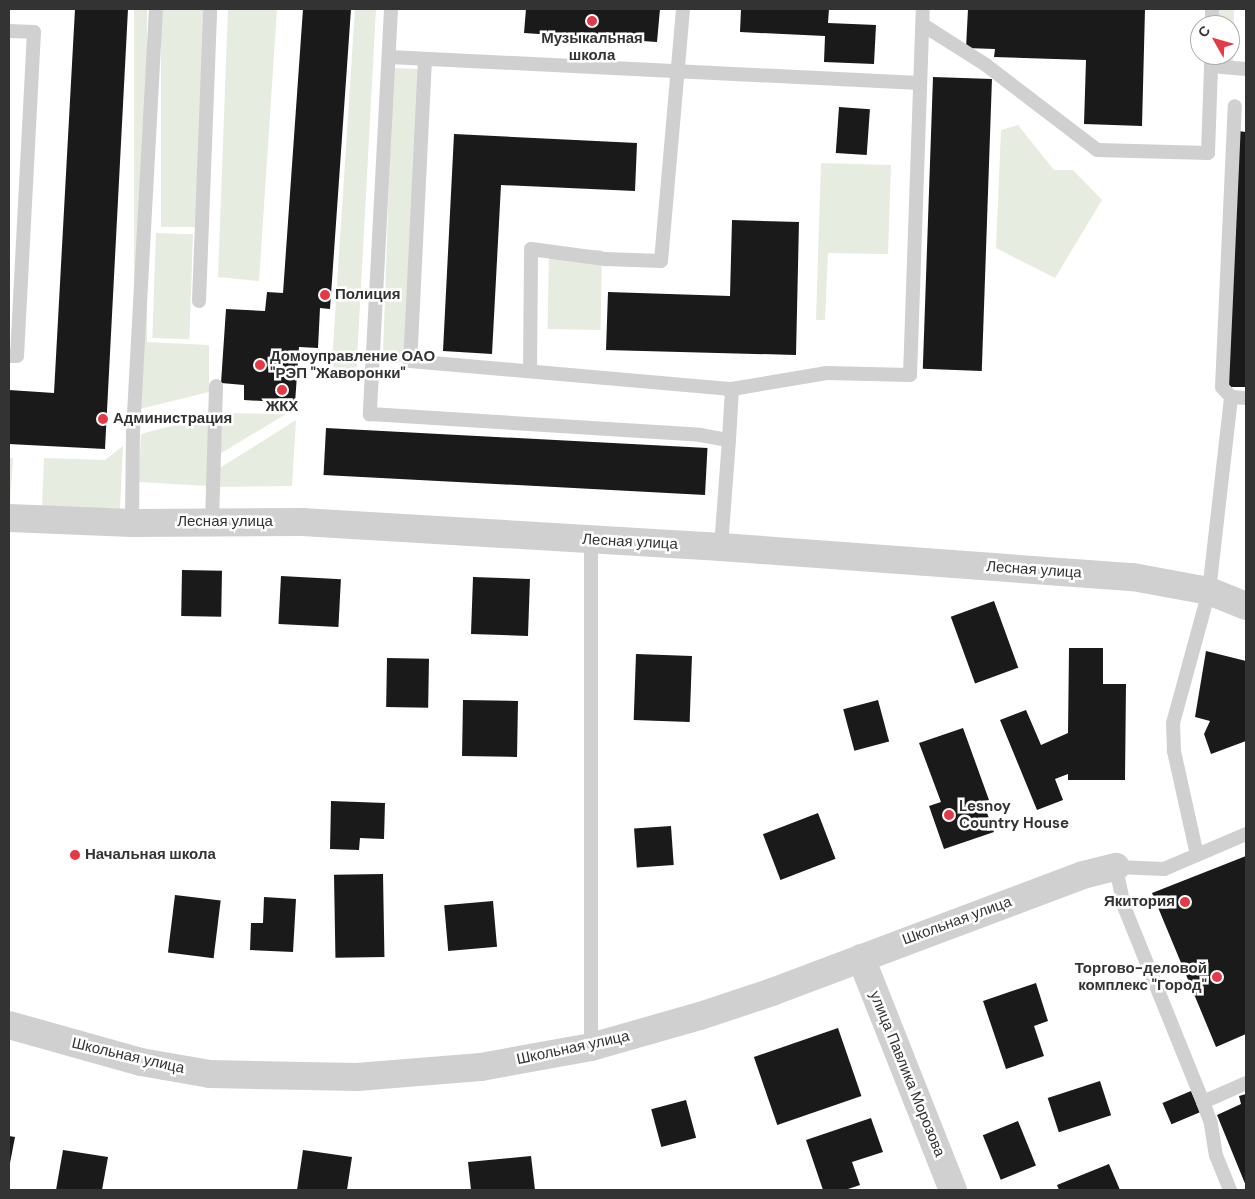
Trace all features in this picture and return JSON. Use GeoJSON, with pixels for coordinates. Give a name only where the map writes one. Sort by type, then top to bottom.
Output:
{"type":"FeatureCollection","features":[{"type":"Feature","properties":{"kind":"street","name":"Лесная улица"},"geometry":{"type":"LineString","coordinates":[[9,518],[132,523],[302,522],[721,547],[1133,577],[1209,591],[1246,606]]}},
{"type":"Feature","properties":{"kind":"street","name":"Школьная улица"},"geometry":{"type":"LineString","coordinates":[[9,1025],[141,1062],[210,1074],[358,1077],[481,1067],[591,1047],[772,992],[1083,875],[1116,867]]}},
{"type":"Feature","properties":{"kind":"street","name":"улица Павлика Морозова"},"geometry":{"type":"LineString","coordinates":[[861,958],[953,1190]]}},
{"type":"Feature","properties":{"kind":"lane"},"geometry":{"type":"LineString","coordinates":[[132,523],[133,433],[156,9]]}},
{"type":"Feature","properties":{"kind":"lane"},"geometry":{"type":"LineString","coordinates":[[199,301],[210,9]]}},
{"type":"Feature","properties":{"kind":"lane"},"geometry":{"type":"LineString","coordinates":[[391,9],[370,414],[700,436],[729,440]]}},
{"type":"Feature","properties":{"kind":"lane"},"geometry":{"type":"LineString","coordinates":[[530,371],[531,249],[605,259],[661,261],[683,9]]}},
{"type":"Feature","properties":{"kind":"lane"},"geometry":{"type":"LineString","coordinates":[[424,59],[410,362],[506,372],[530,371],[732,389],[827,374],[910,375],[923,9]]}},
{"type":"Feature","properties":{"kind":"lane"},"geometry":{"type":"LineString","coordinates":[[923,25],[986,65],[1097,150],[1208,152],[1212,65]]}},
{"type":"Feature","properties":{"kind":"lane"},"geometry":{"type":"LineString","coordinates":[[9,30],[34,32],[17,356],[9,356]]}},
{"type":"Feature","properties":{"kind":"lane"},"geometry":{"type":"LineString","coordinates":[[388,57],[919,83]]}},
{"type":"Feature","properties":{"kind":"lane"},"geometry":{"type":"LineString","coordinates":[[1231,65],[1246,69]]}},
{"type":"Feature","properties":{"kind":"lane"},"geometry":{"type":"LineString","coordinates":[[1198,855],[1174,751],[1173,723],[1209,591],[1230,397],[1222,387],[1235,106]]}},
{"type":"Feature","properties":{"kind":"lane"},"geometry":{"type":"LineString","coordinates":[[212,522],[216,386]]}},
{"type":"Feature","properties":{"kind":"lane"},"geometry":{"type":"LineString","coordinates":[[721,547],[732,389]]}},
{"type":"Feature","properties":{"kind":"lane"},"geometry":{"type":"LineString","coordinates":[[1230,397],[1246,398]]}},
{"type":"Feature","properties":{"kind":"lane"},"geometry":{"type":"LineString","coordinates":[[591,539],[591,1047]]}},
{"type":"Feature","properties":{"kind":"lane"},"geometry":{"type":"LineString","coordinates":[[1230,1190],[1216,1156],[1211,1124],[1203,1102],[1124,906],[1116,867],[1164,869],[1246,834]]}},
{"type":"Feature","properties":{"kind":"lane"},"geometry":{"type":"LineString","coordinates":[[1203,1102],[1246,1083]]}},
{"type":"Feature","properties":{"kind":"shaded area"},"geometry":{"type":"Polygon","coordinates":[[[134,9],[147,9],[147,393],[134,393],[134,9]]]}},
{"type":"Feature","properties":{"kind":"shaded area"},"geometry":{"type":"Polygon","coordinates":[[[161,9],[206,9],[206,227],[161,227],[161,9]]]}},
{"type":"Feature","properties":{"kind":"shaded area"},"geometry":{"type":"Polygon","coordinates":[[[228,9],[277,9],[259,281],[218,277],[228,9]]]}},
{"type":"Feature","properties":{"kind":"shaded area"},"geometry":{"type":"Polygon","coordinates":[[[355,9],[376,9],[356,378],[331,377],[355,9]]]}},
{"type":"Feature","properties":{"kind":"shaded area"},"geometry":{"type":"Polygon","coordinates":[[[1214,9],[1234,9],[1234,15],[1214,15],[1214,9]]]}},
{"type":"Feature","properties":{"kind":"shaded area"},"geometry":{"type":"Polygon","coordinates":[[[393,68],[419,69],[409,363],[383,362],[393,68]]]}},
{"type":"Feature","properties":{"kind":"shaded area"},"geometry":{"type":"Polygon","coordinates":[[[1018,125],[1054,170],[1073,170],[1102,200],[1055,278],[996,248],[1001,130],[1018,125]]]}},
{"type":"Feature","properties":{"kind":"shaded area"},"geometry":{"type":"Polygon","coordinates":[[[821,163],[891,165],[888,254],[828,253],[825,320],[816,320],[821,163]]]}},
{"type":"Feature","properties":{"kind":"shaded area"},"geometry":{"type":"Polygon","coordinates":[[[156,233],[193,234],[189,339],[152,338],[156,233]]]}},
{"type":"Feature","properties":{"kind":"shaded area"},"geometry":{"type":"Polygon","coordinates":[[[549,249],[602,250],[601,330],[548,329],[549,249]]]}},
{"type":"Feature","properties":{"kind":"shaded area"},"geometry":{"type":"Polygon","coordinates":[[[144,342],[209,345],[209,392],[140,409],[144,342]]]}},
{"type":"Feature","properties":{"kind":"shaded area"},"geometry":{"type":"Polygon","coordinates":[[[221,413],[286,414],[218,455],[221,413]]]}},
{"type":"Feature","properties":{"kind":"shaded area"},"geometry":{"type":"Polygon","coordinates":[[[212,415],[208,486],[139,482],[141,434],[212,415]]]}},
{"type":"Feature","properties":{"kind":"shaded area"},"geometry":{"type":"Polygon","coordinates":[[[296,420],[292,486],[217,487],[218,469],[296,420]]]}},
{"type":"Feature","properties":{"kind":"shaded area"},"geometry":{"type":"Polygon","coordinates":[[[123,446],[120,509],[42,507],[44,458],[105,460],[123,446]]]}},
{"type":"Feature","properties":{"kind":"shaded area"},"geometry":{"type":"Polygon","coordinates":[[[9,458],[13,458],[10,505],[9,505],[9,458]]]}},
{"type":"Feature","properties":{"kind":"building"},"geometry":{"type":"Polygon","coordinates":[[[75,9],[128,9],[105,449],[9,444],[9,390],[54,393],[75,9]]]}},
{"type":"Feature","properties":{"kind":"building"},"geometry":{"type":"Polygon","coordinates":[[[303,9],[351,9],[330,309],[320,308],[318,348],[299,347],[295,403],[244,400],[244,385],[221,383],[226,309],[265,311],[267,292],[283,293],[303,9]]]}},
{"type":"Feature","properties":{"kind":"building","name":"Музыкальная школа"},"geometry":{"type":"Polygon","coordinates":[[[526,9],[660,9],[657,42],[524,33],[526,9]]]}},
{"type":"Feature","properties":{"kind":"building"},"geometry":{"type":"Polygon","coordinates":[[[741,9],[829,9],[828,23],[876,25],[874,64],[824,62],[825,36],[740,32],[741,9]]]}},
{"type":"Feature","properties":{"kind":"building"},"geometry":{"type":"Polygon","coordinates":[[[968,9],[1145,9],[1142,126],[1084,124],[1086,60],[994,57],[995,49],[966,48],[968,9]]]}},
{"type":"Feature","properties":{"kind":"building"},"geometry":{"type":"Polygon","coordinates":[[[933,77],[992,79],[982,371],[923,369],[933,77]]]}},
{"type":"Feature","properties":{"kind":"building"},"geometry":{"type":"Polygon","coordinates":[[[839,107],[870,109],[867,155],[836,153],[839,107]]]}},
{"type":"Feature","properties":{"kind":"building"},"geometry":{"type":"Polygon","coordinates":[[[1238,131],[1246,132],[1246,387],[1228,387],[1238,131]]]}},
{"type":"Feature","properties":{"kind":"building"},"geometry":{"type":"Polygon","coordinates":[[[454,134],[637,143],[635,191],[501,185],[492,354],[443,351],[454,134]]]}},
{"type":"Feature","properties":{"kind":"building"},"geometry":{"type":"Polygon","coordinates":[[[732,220],[799,222],[796,355],[606,350],[608,292],[730,296],[732,220]]]}},
{"type":"Feature","properties":{"kind":"building"},"geometry":{"type":"Polygon","coordinates":[[[326,428],[707,448],[705,495],[324,475],[326,428]]]}},
{"type":"Feature","properties":{"kind":"building"},"geometry":{"type":"Polygon","coordinates":[[[182,570],[222,571],[221,617],[181,616],[182,570]]]}},
{"type":"Feature","properties":{"kind":"building"},"geometry":{"type":"Polygon","coordinates":[[[281,576],[341,579],[338,627],[278,624],[281,576]]]}},
{"type":"Feature","properties":{"kind":"building"},"geometry":{"type":"Polygon","coordinates":[[[473,577],[530,579],[528,636],[471,634],[473,577]]]}},
{"type":"Feature","properties":{"kind":"building"},"geometry":{"type":"Polygon","coordinates":[[[994,601],[1018,668],[975,683],[951,617],[994,601]]]}},
{"type":"Feature","properties":{"kind":"building"},"geometry":{"type":"Polygon","coordinates":[[[1069,648],[1103,648],[1103,684],[1126,684],[1125,780],[1068,780],[1068,774],[1055,779],[1063,800],[1037,810],[1000,720],[1026,710],[1041,745],[1068,733],[1069,648]]]}},
{"type":"Feature","properties":{"kind":"building"},"geometry":{"type":"Polygon","coordinates":[[[1206,651],[1246,661],[1246,741],[1211,754],[1204,734],[1210,721],[1195,717],[1206,651]]]}},
{"type":"Feature","properties":{"kind":"building"},"geometry":{"type":"Polygon","coordinates":[[[636,654],[692,656],[690,722],[634,720],[636,654]]]}},
{"type":"Feature","properties":{"kind":"building"},"geometry":{"type":"Polygon","coordinates":[[[387,658],[429,659],[428,708],[386,707],[387,658]]]}},
{"type":"Feature","properties":{"kind":"building"},"geometry":{"type":"Polygon","coordinates":[[[463,700],[518,701],[517,757],[462,756],[463,700]]]}},
{"type":"Feature","properties":{"kind":"building"},"geometry":{"type":"Polygon","coordinates":[[[878,700],[889,742],[854,751],[843,709],[878,700]]]}},
{"type":"Feature","properties":{"kind":"building"},"geometry":{"type":"Polygon","coordinates":[[[963,728],[989,800],[983,802],[994,832],[944,849],[929,806],[941,802],[919,743],[963,728]]]}},
{"type":"Feature","properties":{"kind":"building"},"geometry":{"type":"Polygon","coordinates":[[[331,801],[385,803],[384,839],[360,838],[359,850],[330,849],[331,801]]]}},
{"type":"Feature","properties":{"kind":"building"},"geometry":{"type":"Polygon","coordinates":[[[818,813],[836,859],[780,880],[763,834],[818,813]]]}},
{"type":"Feature","properties":{"kind":"building"},"geometry":{"type":"Polygon","coordinates":[[[671,826],[674,865],[637,867],[634,829],[671,826]]]}},
{"type":"Feature","properties":{"kind":"building","name":"Торгово-деловой комплекс \"Город\""},"geometry":{"type":"Polygon","coordinates":[[[1246,856],[1246,1034],[1216,1047],[1152,893],[1246,856]]]}},
{"type":"Feature","properties":{"kind":"building"},"geometry":{"type":"Polygon","coordinates":[[[383,874],[384,957],[335,958],[334,875],[383,874]]]}},
{"type":"Feature","properties":{"kind":"building"},"geometry":{"type":"Polygon","coordinates":[[[175,895],[221,901],[214,958],[168,953],[175,895]]]}},
{"type":"Feature","properties":{"kind":"building"},"geometry":{"type":"Polygon","coordinates":[[[264,897],[296,899],[293,952],[250,950],[251,923],[263,923],[264,897]]]}},
{"type":"Feature","properties":{"kind":"building"},"geometry":{"type":"Polygon","coordinates":[[[493,901],[497,947],[448,951],[444,905],[493,901]]]}},
{"type":"Feature","properties":{"kind":"building"},"geometry":{"type":"Polygon","coordinates":[[[1036,983],[1048,1021],[1034,1026],[1044,1056],[1006,1069],[983,1001],[1036,983]]]}},
{"type":"Feature","properties":{"kind":"building"},"geometry":{"type":"Polygon","coordinates":[[[838,1028],[861,1096],[777,1125],[754,1057],[838,1028]]]}},
{"type":"Feature","properties":{"kind":"building"},"geometry":{"type":"Polygon","coordinates":[[[1100,1081],[1111,1115],[1059,1132],[1048,1098],[1100,1081]]]}},
{"type":"Feature","properties":{"kind":"building"},"geometry":{"type":"Polygon","coordinates":[[[1191,1091],[1200,1112],[1171,1124],[1162,1103],[1191,1091]]]}},
{"type":"Feature","properties":{"kind":"building"},"geometry":{"type":"Polygon","coordinates":[[[1246,1094],[1246,1186],[1217,1115],[1241,1104],[1239,1096],[1246,1094]]]}},
{"type":"Feature","properties":{"kind":"building"},"geometry":{"type":"Polygon","coordinates":[[[686,1100],[696,1138],[661,1147],[651,1109],[686,1100]]]}},
{"type":"Feature","properties":{"kind":"building"},"geometry":{"type":"Polygon","coordinates":[[[871,1118],[883,1152],[852,1162],[860,1185],[845,1190],[823,1190],[806,1140],[871,1118]]]}},
{"type":"Feature","properties":{"kind":"building"},"geometry":{"type":"Polygon","coordinates":[[[1018,1121],[1036,1166],[1001,1180],[983,1135],[1018,1121]]]}},
{"type":"Feature","properties":{"kind":"building"},"geometry":{"type":"Polygon","coordinates":[[[9,1136],[15,1137],[10,1163],[9,1163],[9,1136]]]}},
{"type":"Feature","properties":{"kind":"building"},"geometry":{"type":"Polygon","coordinates":[[[63,1150],[108,1157],[102,1190],[56,1190],[63,1150]]]}},
{"type":"Feature","properties":{"kind":"building"},"geometry":{"type":"Polygon","coordinates":[[[303,1150],[352,1157],[347,1190],[297,1190],[303,1150]]]}},
{"type":"Feature","properties":{"kind":"building"},"geometry":{"type":"Polygon","coordinates":[[[531,1156],[535,1190],[471,1190],[468,1162],[531,1156]]]}},
{"type":"Feature","properties":{"kind":"building"},"geometry":{"type":"Polygon","coordinates":[[[1109,1164],[1120,1190],[1059,1190],[1057,1185],[1109,1164]]]}},
{"type":"Feature","properties":{"kind":"place","name":"Музыкальная школа"},"geometry":{"type":"Point","coordinates":[592,21]}},
{"type":"Feature","properties":{"kind":"place","name":"Полиция"},"geometry":{"type":"Point","coordinates":[325,295]}},
{"type":"Feature","properties":{"kind":"place","name":"Домоуправление ОАО \"РЭП \"Жаворонки\""},"geometry":{"type":"Point","coordinates":[260,365]}},
{"type":"Feature","properties":{"kind":"place","name":"ЖКХ"},"geometry":{"type":"Point","coordinates":[282,390]}},
{"type":"Feature","properties":{"kind":"place","name":"Администрация"},"geometry":{"type":"Point","coordinates":[103,419]}},
{"type":"Feature","properties":{"kind":"place","name":"Lesnoy Country House"},"geometry":{"type":"Point","coordinates":[949,815]}},
{"type":"Feature","properties":{"kind":"place","name":"Начальная школа"},"geometry":{"type":"Point","coordinates":[75,855]}},
{"type":"Feature","properties":{"kind":"place","name":"Якитория"},"geometry":{"type":"Point","coordinates":[1185,902]}},
{"type":"Feature","properties":{"kind":"place","name":"Торгово-деловой комплекс \"Город\""},"geometry":{"type":"Point","coordinates":[1217,977]}}]}
